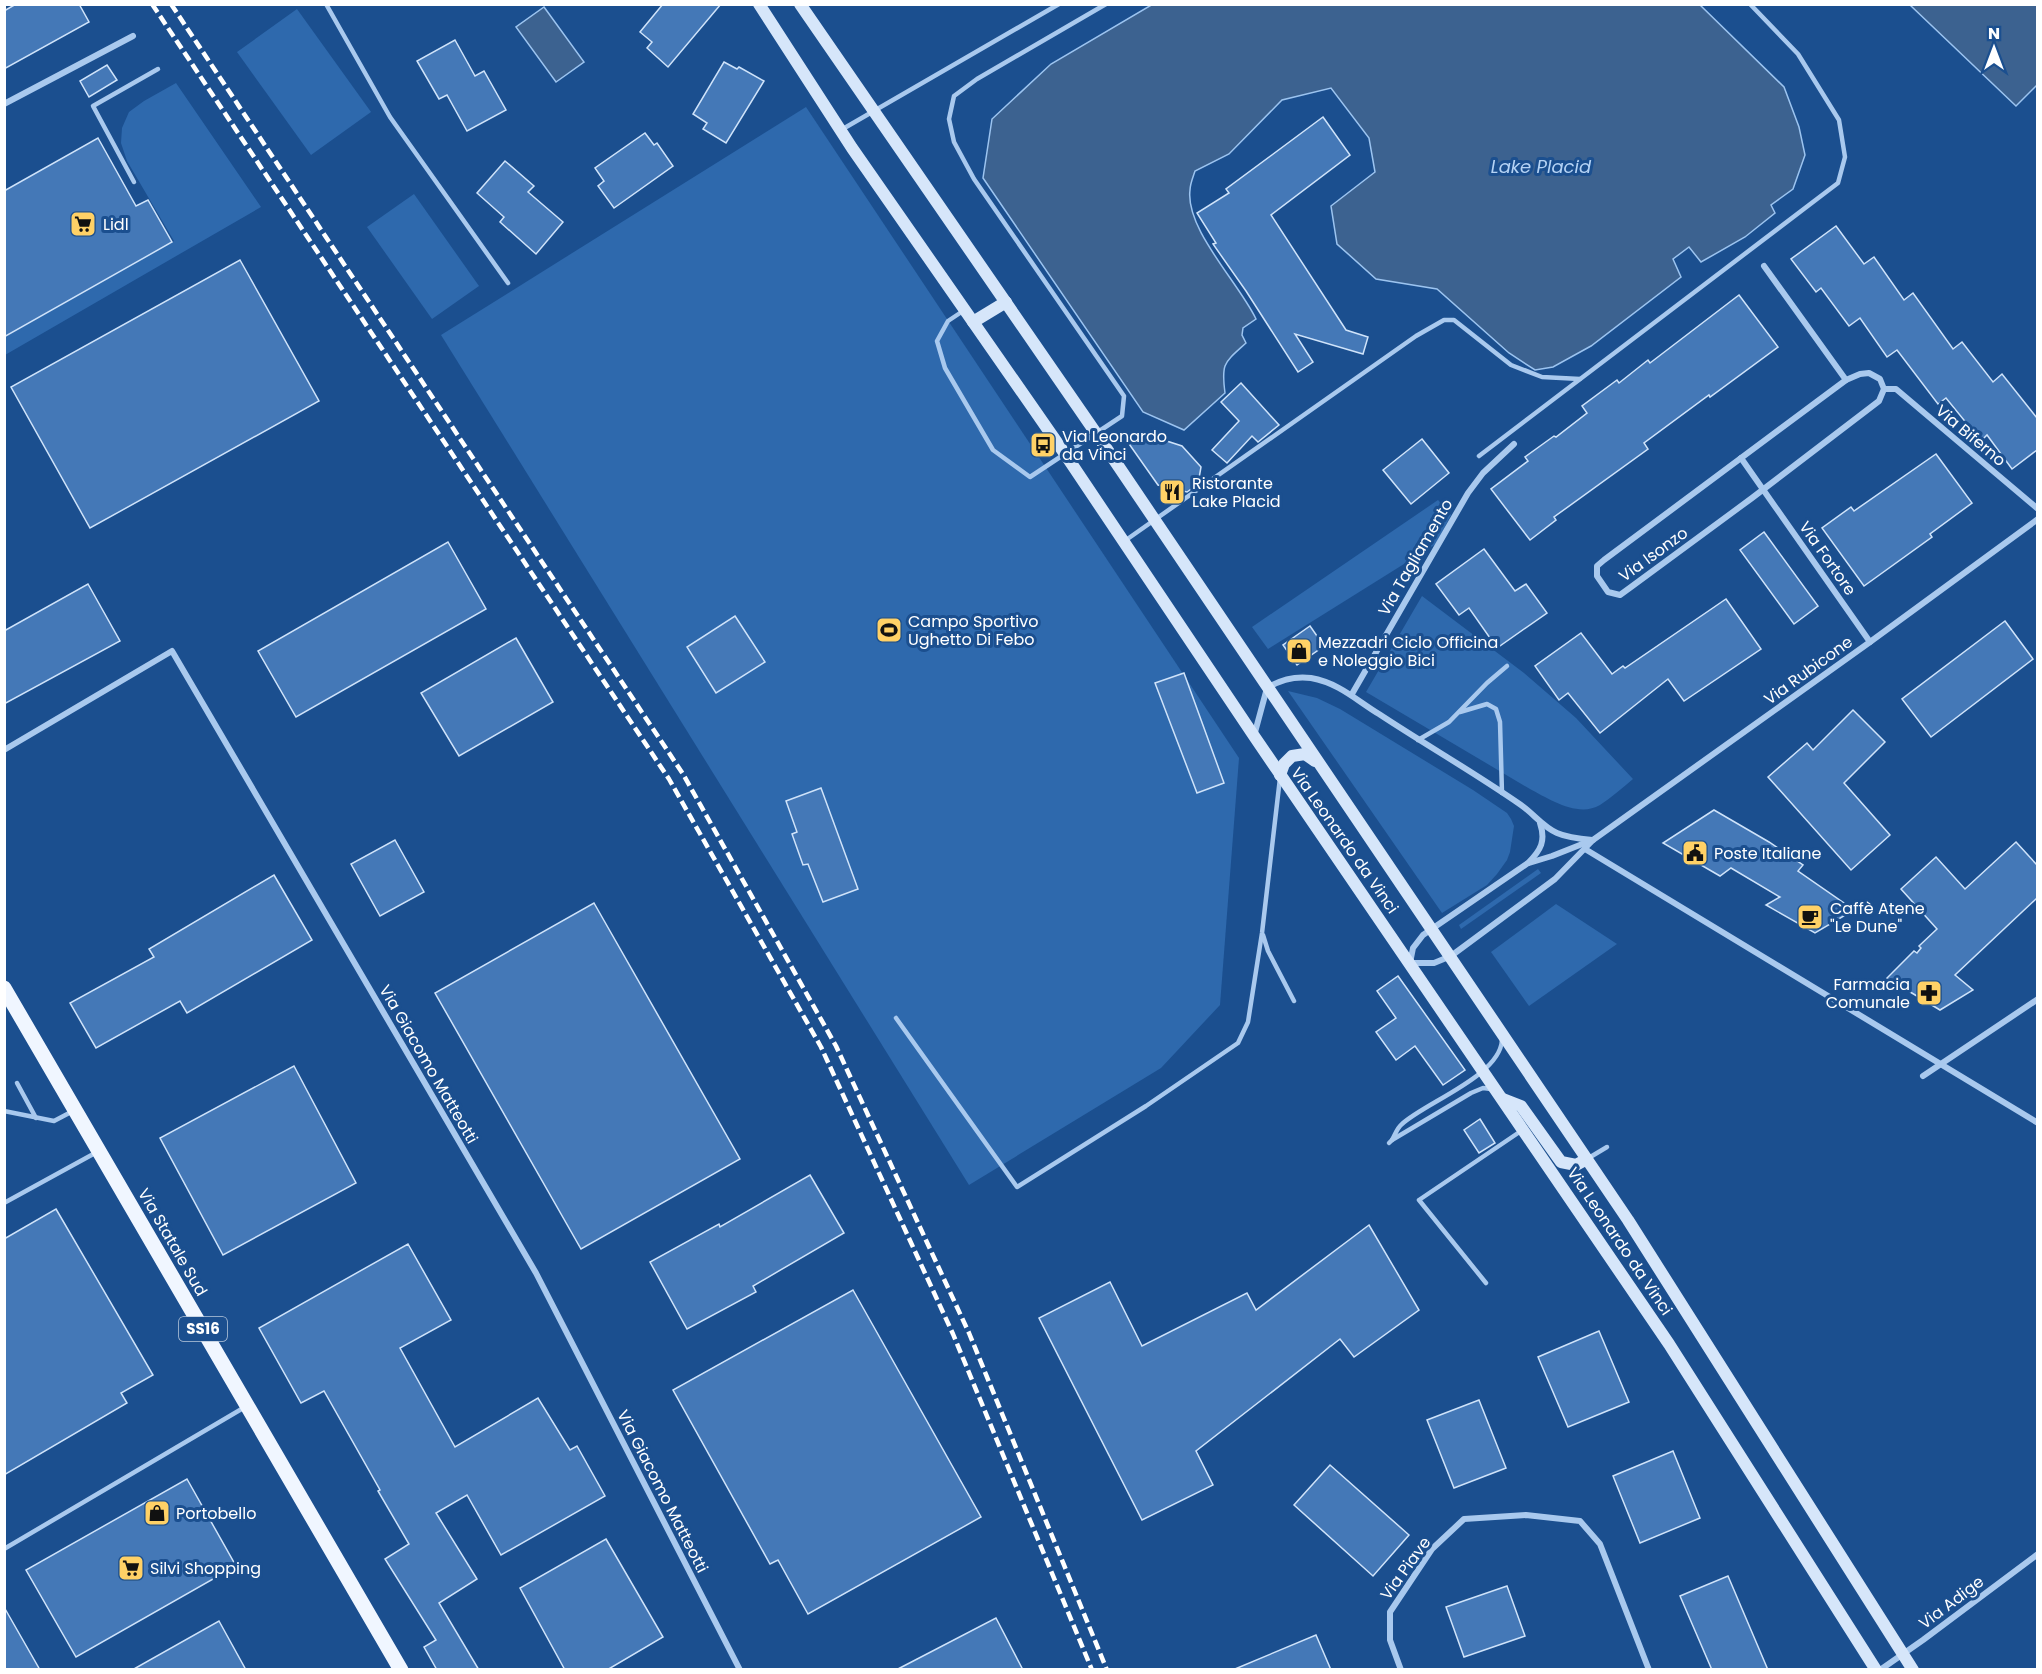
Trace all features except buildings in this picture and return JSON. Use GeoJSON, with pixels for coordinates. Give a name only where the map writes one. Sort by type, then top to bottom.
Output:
{"type":"FeatureCollection","features":[{"type":"Feature","properties":{"kind":"main road","name":"Via Statale Sud"},"geometry":{"type":"LineString","coordinates":[[4,988],[401,1670]]}},
{"type":"Feature","properties":{"kind":"street","name":"Via Leonardo da Vinci"},"geometry":{"type":"LineString","coordinates":[[759,4],[841,130],[1065,454],[1280,775],[1669,1344],[1878,1670]]}},
{"type":"Feature","properties":{"kind":"street","name":"Via Leonardo da Vinci"},"geometry":{"type":"LineString","coordinates":[[800,4],[1452,956],[1654,1259],[1913,1670]]}},
{"type":"Feature","properties":{"kind":"street"},"geometry":{"type":"LineString","coordinates":[[4,104],[133,36]]}},
{"type":"Feature","properties":{"kind":"street"},"geometry":{"type":"LineString","coordinates":[[1764,266],[1846,380]]}},
{"type":"Feature","properties":{"kind":"street"},"geometry":{"type":"LineString","coordinates":[[973,322],[1006,302]]}},
{"type":"Feature","properties":{"kind":"street","name":"Via Isonzo"},"geometry":{"type":"LineString","coordinates":[[1860,374],[1869,374],[1880,379],[1884,389],[1879,401],[1763,490],[1620,595],[1608,592],[1598,576],[1598,566],[1846,380],[1860,374]]}},
{"type":"Feature","properties":{"kind":"street","name":"Via Biferno"},"geometry":{"type":"LineString","coordinates":[[1884,389],[1896,389],[2037,508]]}},
{"type":"Feature","properties":{"kind":"street","name":"Via Tagliamento"},"geometry":{"type":"LineString","coordinates":[[1352,694],[1468,493],[1483,472],[1514,444]]}},
{"type":"Feature","properties":{"kind":"street"},"geometry":{"type":"LineString","coordinates":[[1741,458],[1763,490]]}},
{"type":"Feature","properties":{"kind":"street","name":"Via Fortore"},"geometry":{"type":"LineString","coordinates":[[1763,490],[1870,642]]}},
{"type":"Feature","properties":{"kind":"street","name":"Via Rubicone"},"geometry":{"type":"LineString","coordinates":[[1540,823],[1544,835],[1538,854],[1432,927],[1416,942],[1410,963],[1434,963],[1452,956],[1555,879],[1593,840],[1870,642],[2037,519]]}},
{"type":"Feature","properties":{"kind":"street","name":"Via Giacomo Matteotti"},"geometry":{"type":"LineString","coordinates":[[4,750],[172,651],[536,1273],[740,1670]]}},
{"type":"Feature","properties":{"kind":"street"},"geometry":{"type":"LineString","coordinates":[[1254,736],[1267,688],[1280,681],[1311,678],[1352,694],[1418,741],[1524,807],[1540,823],[1558,834],[1593,840]]}},
{"type":"Feature","properties":{"kind":"street"},"geometry":{"type":"LineString","coordinates":[[1280,775],[1286,761],[1296,754],[1305,754],[1319,764]]}},
{"type":"Feature","properties":{"kind":"street","name":"Via Rubicone"},"geometry":{"type":"LineString","coordinates":[[1528,863],[1593,840]]}},
{"type":"Feature","properties":{"kind":"street"},"geometry":{"type":"LineString","coordinates":[[1585,849],[2037,1123]]}},
{"type":"Feature","properties":{"kind":"street"},"geometry":{"type":"LineString","coordinates":[[1923,1076],[2037,999]]}},
{"type":"Feature","properties":{"kind":"street"},"geometry":{"type":"LineString","coordinates":[[1500,1096],[1521,1106],[1561,1162],[1575,1165],[1587,1159]]}},
{"type":"Feature","properties":{"kind":"street","name":"Via Piave"},"geometry":{"type":"LineString","coordinates":[[1401,1670],[1390,1640],[1390,1612],[1432,1549],[1464,1519],[1526,1515],[1580,1521],[1600,1544],[1649,1670]]}},
{"type":"Feature","properties":{"kind":"street","name":"Via Adige"},"geometry":{"type":"LineString","coordinates":[[1878,1670],[1903,1654],[2037,1554]]}},
{"type":"Feature","properties":{"kind":"lane"},"geometry":{"type":"LineString","coordinates":[[326,4],[390,117],[508,283]]}},
{"type":"Feature","properties":{"kind":"lane"},"geometry":{"type":"LineString","coordinates":[[841,130],[1059,4]]}},
{"type":"Feature","properties":{"kind":"lane"},"geometry":{"type":"LineString","coordinates":[[965,309],[948,321],[938,341],[945,368],[993,450],[1030,477],[1122,416],[1124,396],[974,179],[954,142],[949,119],[954,96],[976,79],[1106,4]]}},
{"type":"Feature","properties":{"kind":"lane"},"geometry":{"type":"LineString","coordinates":[[1479,456],[1838,183],[1845,157],[1839,120],[1798,54],[1750,4]]}},
{"type":"Feature","properties":{"kind":"lane"},"geometry":{"type":"LineString","coordinates":[[134,182],[93,106],[158,69]]}},
{"type":"Feature","properties":{"kind":"lane"},"geometry":{"type":"LineString","coordinates":[[1124,542],[1407,343],[1444,320],[1454,320],[1511,365],[1542,377],[1581,379]]}},
{"type":"Feature","properties":{"kind":"lane"},"geometry":{"type":"LineString","coordinates":[[1418,741],[1449,722],[1507,666]]}},
{"type":"Feature","properties":{"kind":"lane"},"geometry":{"type":"LineString","coordinates":[[1460,712],[1486,704],[1496,709],[1500,722],[1502,793]]}},
{"type":"Feature","properties":{"kind":"lane"},"geometry":{"type":"LineString","coordinates":[[896,1018],[1017,1186],[1116,1124],[1238,1043],[1248,1022],[1262,933],[1280,775]]}},
{"type":"Feature","properties":{"kind":"lane"},"geometry":{"type":"LineString","coordinates":[[1262,933],[1268,951],[1294,1001]]}},
{"type":"Feature","properties":{"kind":"lane"},"geometry":{"type":"LineString","coordinates":[[1500,1029],[1501,1048],[1495,1059],[1483,1070],[1400,1125],[1390,1142],[1477,1090],[1486,1088],[1500,1096]]}},
{"type":"Feature","properties":{"kind":"lane"},"geometry":{"type":"LineString","coordinates":[[17,1083],[36,1118]]}},
{"type":"Feature","properties":{"kind":"lane"},"geometry":{"type":"LineString","coordinates":[[4,1111],[54,1121],[75,1110]]}},
{"type":"Feature","properties":{"kind":"lane"},"geometry":{"type":"LineString","coordinates":[[1486,1282],[1419,1200],[1524,1129]]}},
{"type":"Feature","properties":{"kind":"lane"},"geometry":{"type":"LineString","coordinates":[[1587,1159],[1607,1147]]}},
{"type":"Feature","properties":{"kind":"lane"},"geometry":{"type":"LineString","coordinates":[[4,1203],[99,1151]]}},
{"type":"Feature","properties":{"kind":"lane"},"geometry":{"type":"LineString","coordinates":[[4,1549],[248,1406]]}},
{"type":"Feature","properties":{"kind":"shaded area"},"geometry":{"type":"Polygon","coordinates":[[[297,9],[371,112],[311,155],[237,52],[297,9]]]}},
{"type":"Feature","properties":{"kind":"shaded area"},"geometry":{"type":"Polygon","coordinates":[[[176,83],[261,207],[5,355],[5,337],[174,241],[127,161],[121,143],[122,128],[129,112],[176,83]]]}},
{"type":"Feature","properties":{"kind":"shaded area","name":"Campo Sportivo Ughetto Di Febo"},"geometry":{"type":"Polygon","coordinates":[[[806,107],[1239,758],[1220,1005],[1161,1068],[969,1185],[441,335],[806,107]]]}},
{"type":"Feature","properties":{"kind":"shaded area"},"geometry":{"type":"Polygon","coordinates":[[[414,194],[479,286],[432,319],[367,227],[414,194]]]}},
{"type":"Feature","properties":{"kind":"shaded area"},"geometry":{"type":"Polygon","coordinates":[[[1438,500],[1451,515],[1436,544],[1268,649],[1252,627],[1438,500]]]}},
{"type":"Feature","properties":{"kind":"shaded area"},"geometry":{"type":"Polygon","coordinates":[[[1422,596],[1524,673],[1576,718],[1633,779],[1600,805],[1582,809],[1564,806],[1530,789],[1366,692],[1422,596]]]}},
{"type":"Feature","properties":{"kind":"shaded area"},"geometry":{"type":"Polygon","coordinates":[[[1288,691],[1317,698],[1340,709],[1507,813],[1514,826],[1510,852],[1507,860],[1487,885],[1442,913],[1288,691]]]}},
{"type":"Feature","properties":{"kind":"shaded area"},"geometry":{"type":"Polygon","coordinates":[[[1538,869],[1541,873],[1461,929],[1459,925],[1538,869]]]}},
{"type":"Feature","properties":{"kind":"shaded area"},"geometry":{"type":"Polygon","coordinates":[[[1556,904],[1617,944],[1529,1006],[1491,952],[1556,904]]]}},
{"type":"Feature","properties":{"kind":"water","name":"Lake Placid"},"geometry":{"type":"Polygon","coordinates":[[[1153,4],[1700,5],[1784,87],[1799,127],[1805,155],[1793,189],[1771,205],[1775,213],[1745,237],[1701,262],[1689,247],[1673,259],[1681,277],[1591,346],[1553,367],[1535,370],[1509,353],[1437,289],[1376,279],[1337,244],[1331,206],[1375,172],[1369,138],[1331,88],[1282,100],[1229,154],[1195,171],[1192,180],[1191,205],[1196,222],[1256,319],[1243,328],[1242,335],[1246,343],[1226,364],[1224,369],[1225,393],[1184,430],[1143,412],[983,178],[992,119],[1051,64],[1153,4]]]}},
{"type":"Feature","properties":{"kind":"water"},"geometry":{"type":"Polygon","coordinates":[[[1910,5],[2037,5],[2037,85],[2016,106],[1910,5]]]}},
{"type":"Feature","properties":{"kind":"water"},"geometry":{"type":"Polygon","coordinates":[[[544,7],[584,62],[556,82],[516,27],[544,7]]]}},
{"type":"Feature","properties":{"kind":"railway"},"geometry":{"type":"LineString","coordinates":[[152,4],[669,779],[821,1047],[953,1334],[1092,1670]]}},
{"type":"Feature","properties":{"kind":"railway"},"geometry":{"type":"LineString","coordinates":[[171,4],[683,774],[836,1046],[969,1333],[1107,1670]]}},
{"type":"Feature","properties":{"kind":"place","name":"Lidl"},"geometry":{"type":"Point","coordinates":[83,224]}},
{"type":"Feature","properties":{"kind":"place","name":"Via Leonardo da Vinci"},"geometry":{"type":"Point","coordinates":[1043,445]}},
{"type":"Feature","properties":{"kind":"place","name":"Ristorante Lake Placid"},"geometry":{"type":"Point","coordinates":[1172,492]}},
{"type":"Feature","properties":{"kind":"place","name":"Campo Sportivo Ughetto Di Febo"},"geometry":{"type":"Point","coordinates":[889,630]}},
{"type":"Feature","properties":{"kind":"place","name":"Mezzadri Ciclo Officina e Noleggio Bici"},"geometry":{"type":"Point","coordinates":[1299,651]}},
{"type":"Feature","properties":{"kind":"place","name":"Poste Italiane"},"geometry":{"type":"Point","coordinates":[1695,853]}},
{"type":"Feature","properties":{"kind":"place","name":"Caffè Atene \"Le Dune\""},"geometry":{"type":"Point","coordinates":[1810,917]}},
{"type":"Feature","properties":{"kind":"place","name":"Farmacia Comunale"},"geometry":{"type":"Point","coordinates":[1929,993]}},
{"type":"Feature","properties":{"kind":"place","name":"Portobello"},"geometry":{"type":"Point","coordinates":[157,1513]}},
{"type":"Feature","properties":{"kind":"place","name":"Silvi Shopping"},"geometry":{"type":"Point","coordinates":[131,1568]}}]}
